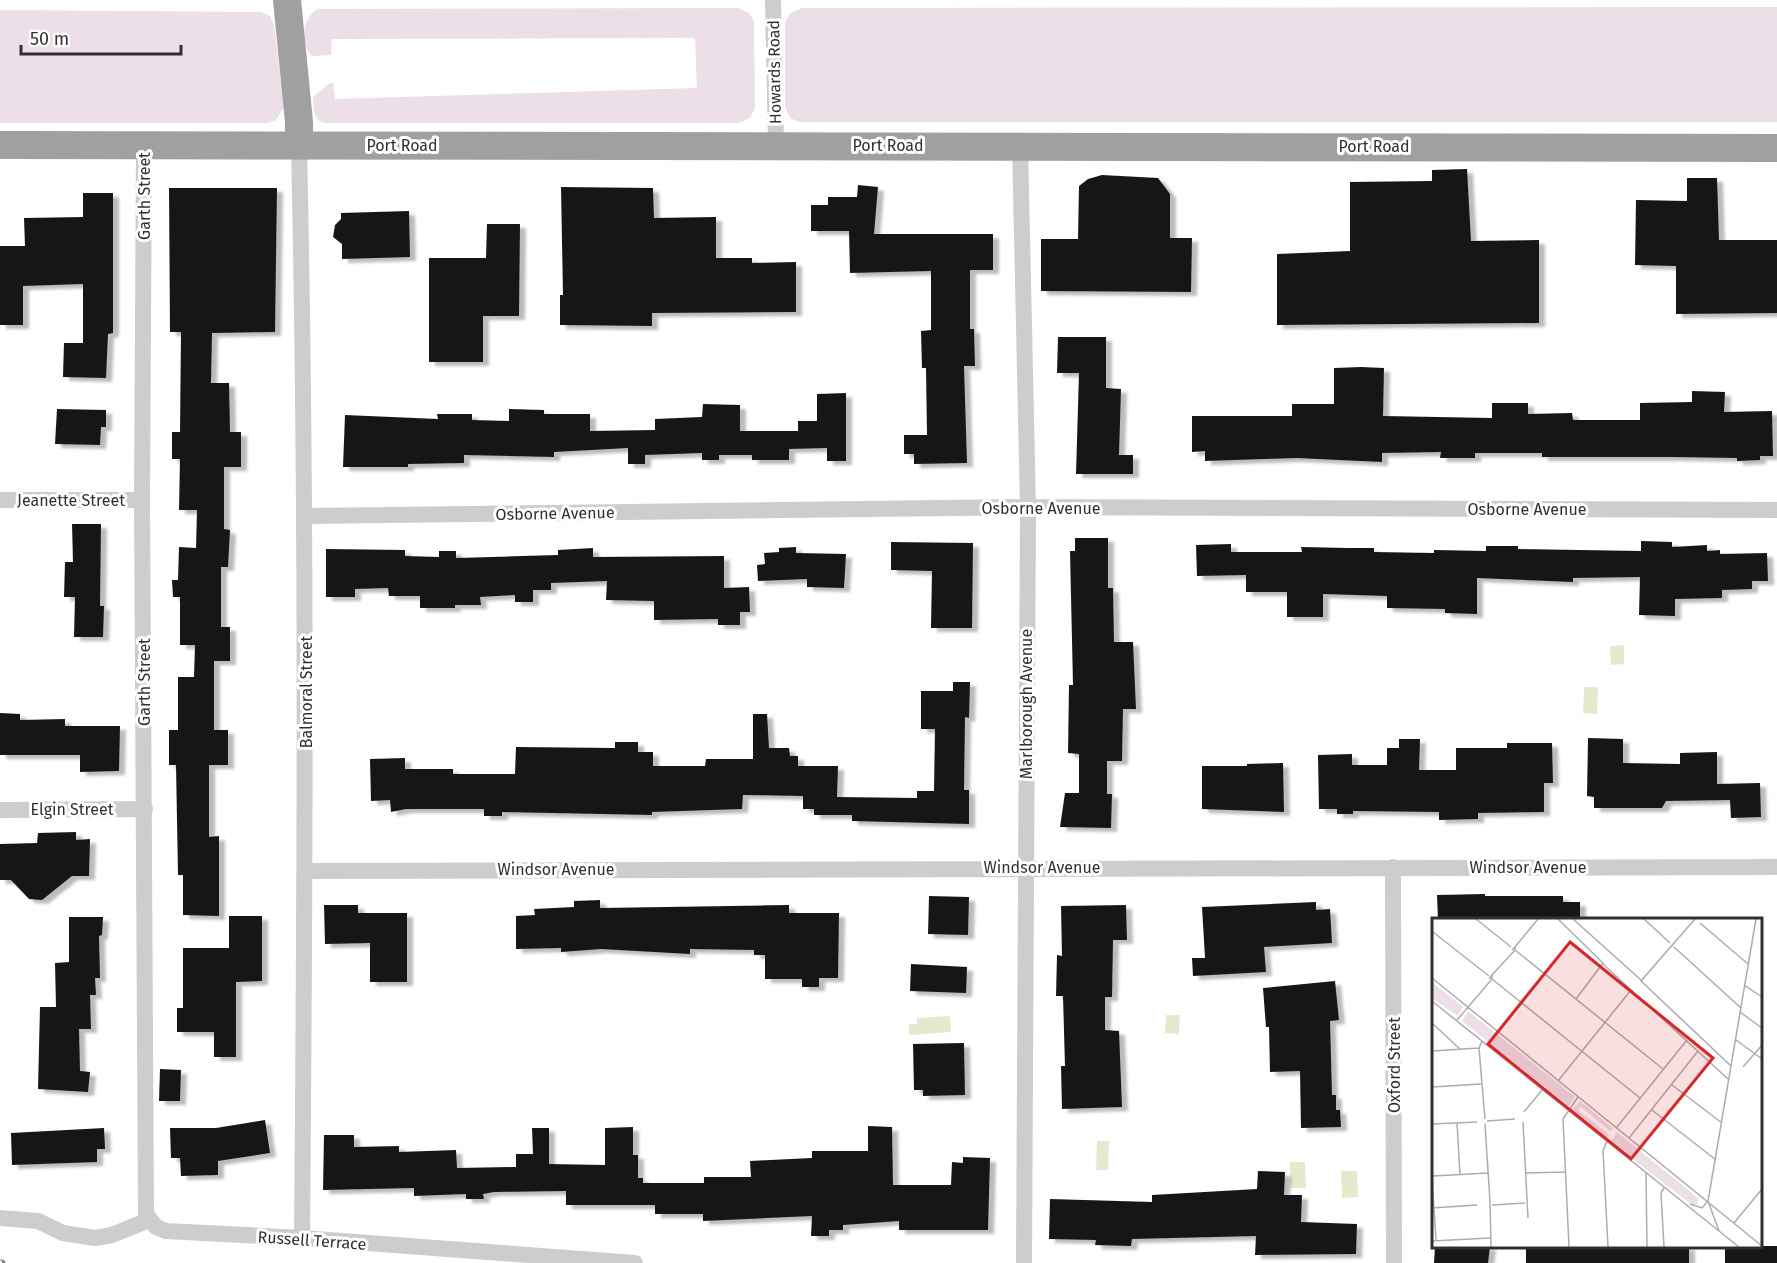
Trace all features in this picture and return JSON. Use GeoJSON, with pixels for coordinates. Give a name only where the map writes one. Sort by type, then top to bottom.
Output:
{"type":"FeatureCollection","features":[{"type":"Feature","properties":{"kind":"highway"},"geometry":{"type":"LineString","coordinates":[[287,0],[299,122],[299,146]]}},
{"type":"Feature","properties":{"kind":"highway","name":"Port Road"},"geometry":{"type":"LineString","coordinates":[[0,145],[776,144],[1777,148]]}},
{"type":"Feature","properties":{"kind":"street","name":"Howards Road"},"geometry":{"type":"LineString","coordinates":[[773,0],[776,144]]}},
{"type":"Feature","properties":{"kind":"street","name":"Garth Street"},"geometry":{"type":"LineString","coordinates":[[144,144],[142,500],[145,1200],[149,1220]]}},
{"type":"Feature","properties":{"kind":"street","name":"Balmoral Street"},"geometry":{"type":"LineString","coordinates":[[299,146],[305,516],[306,871],[302,1239]]}},
{"type":"Feature","properties":{"kind":"street","name":"Marlborough Avenue"},"geometry":{"type":"LineString","coordinates":[[1020,146],[1028,507],[1024,1263]]}},
{"type":"Feature","properties":{"kind":"street","name":"Jeanette Street"},"geometry":{"type":"LineString","coordinates":[[0,500],[142,500]]}},
{"type":"Feature","properties":{"kind":"street","name":"Osborne Avenue"},"geometry":{"type":"LineString","coordinates":[[305,516],[1028,507],[1777,510]]}},
{"type":"Feature","properties":{"kind":"street","name":"Elgin Street"},"geometry":{"type":"LineString","coordinates":[[0,810],[145,809]]}},
{"type":"Feature","properties":{"kind":"street","name":"Windsor Avenue"},"geometry":{"type":"LineString","coordinates":[[306,871],[1025,867],[1777,867]]}},
{"type":"Feature","properties":{"kind":"street","name":"Oxford Street"},"geometry":{"type":"LineString","coordinates":[[1393,867],[1394,1263]]}},
{"type":"Feature","properties":{"kind":"street"},"geometry":{"type":"LineString","coordinates":[[0,1218],[38,1221],[63,1233],[95,1238],[112,1235],[149,1220]]}},
{"type":"Feature","properties":{"kind":"street","name":"Russell Terrace"},"geometry":{"type":"LineString","coordinates":[[149,1220],[166,1232],[302,1239],[635,1263]]}},
{"type":"Feature","properties":{"kind":"shaded area"},"geometry":{"type":"Polygon","coordinates":[[[1777,7],[1777,122],[799,122],[790,118],[785,107],[785,23],[790,13],[802,8],[1777,7]]]}},
{"type":"Feature","properties":{"kind":"shaded area"},"geometry":{"type":"Polygon","coordinates":[[[738,8],[749,13],[754,21],[755,108],[750,118],[739,123],[326,123],[318,120],[315,114],[313,97],[330,83],[333,83],[335,99],[697,88],[695,38],[332,39],[331,55],[312,56],[306,45],[304,31],[309,18],[318,9],[738,8]]]}},
{"type":"Feature","properties":{"kind":"shaded area"},"geometry":{"type":"Polygon","coordinates":[[[0,10],[261,12],[270,16],[274,25],[284,107],[276,120],[268,123],[0,123],[0,10]]]}},
{"type":"Feature","properties":{"kind":"shaded area"},"geometry":{"type":"Polygon","coordinates":[[[1624,645],[1624,664],[1611,665],[1610,646],[1624,645]]]}},
{"type":"Feature","properties":{"kind":"shaded area"},"geometry":{"type":"Polygon","coordinates":[[[1584,687],[1598,687],[1597,714],[1583,713],[1584,687]]]}},
{"type":"Feature","properties":{"kind":"shaded area"},"geometry":{"type":"Polygon","coordinates":[[[1166,1015],[1180,1015],[1179,1034],[1165,1033],[1166,1015]]]}},
{"type":"Feature","properties":{"kind":"shaded area"},"geometry":{"type":"Polygon","coordinates":[[[950,1016],[951,1032],[909,1035],[909,1024],[917,1024],[917,1018],[950,1016]]]}},
{"type":"Feature","properties":{"kind":"shaded area"},"geometry":{"type":"Polygon","coordinates":[[[1097,1141],[1109,1141],[1108,1170],[1096,1170],[1097,1141]]]}},
{"type":"Feature","properties":{"kind":"shaded area"},"geometry":{"type":"Polygon","coordinates":[[[1290,1162],[1305,1162],[1306,1188],[1290,1188],[1290,1162]]]}},
{"type":"Feature","properties":{"kind":"shaded area"},"geometry":{"type":"Polygon","coordinates":[[[1341,1171],[1357,1171],[1358,1197],[1342,1198],[1341,1171]]]}},
{"type":"Feature","properties":{"kind":"building"},"geometry":{"type":"Polygon","coordinates":[[[1467,169],[1471,241],[1539,240],[1539,323],[1277,325],[1277,254],[1350,251],[1350,182],[1432,181],[1432,170],[1467,169]]]}},
{"type":"Feature","properties":{"kind":"building"},"geometry":{"type":"Polygon","coordinates":[[[1102,175],[1158,178],[1170,194],[1170,238],[1192,238],[1191,292],[1041,291],[1041,239],[1078,239],[1079,186],[1088,179],[1102,175]]]}},
{"type":"Feature","properties":{"kind":"building"},"geometry":{"type":"Polygon","coordinates":[[[1687,178],[1717,178],[1719,240],[1777,240],[1777,313],[1676,314],[1676,266],[1635,265],[1636,200],[1687,201],[1687,178]]]}},
{"type":"Feature","properties":{"kind":"building"},"geometry":{"type":"Polygon","coordinates":[[[858,185],[878,187],[874,234],[993,234],[993,270],[970,270],[970,329],[974,329],[975,366],[964,366],[967,463],[914,464],[914,454],[904,454],[904,435],[927,435],[926,368],[922,368],[921,331],[931,330],[931,271],[850,273],[849,231],[811,231],[811,205],[828,205],[828,197],[857,197],[858,185]]]}},
{"type":"Feature","properties":{"kind":"building"},"geometry":{"type":"Polygon","coordinates":[[[561,187],[653,188],[654,218],[716,217],[716,258],[752,258],[752,263],[796,262],[796,312],[652,313],[652,326],[560,325],[560,295],[563,295],[561,187]]]}},
{"type":"Feature","properties":{"kind":"building"},"geometry":{"type":"Polygon","coordinates":[[[169,188],[277,188],[275,332],[212,333],[211,383],[229,383],[230,432],[241,432],[241,467],[224,467],[224,529],[230,530],[228,567],[221,567],[221,627],[230,627],[230,661],[214,661],[214,730],[228,730],[228,765],[209,765],[209,837],[219,836],[219,916],[183,915],[183,875],[178,875],[176,765],[169,765],[169,730],[178,730],[178,677],[194,677],[195,645],[180,645],[180,597],[173,597],[172,580],[178,580],[179,547],[196,548],[197,510],[179,510],[180,459],[172,459],[172,432],[180,432],[181,332],[170,332],[169,188]]]}},
{"type":"Feature","properties":{"kind":"building"},"geometry":{"type":"Polygon","coordinates":[[[83,193],[113,193],[113,333],[108,334],[106,378],[63,377],[64,343],[83,343],[83,284],[23,286],[23,325],[0,325],[0,246],[25,246],[24,218],[83,217],[83,193]]]}},
{"type":"Feature","properties":{"kind":"building"},"geometry":{"type":"Polygon","coordinates":[[[409,211],[410,257],[342,259],[342,244],[333,237],[335,225],[341,219],[341,213],[409,211]]]}},
{"type":"Feature","properties":{"kind":"building"},"geometry":{"type":"Polygon","coordinates":[[[487,224],[520,224],[519,316],[483,316],[483,362],[429,362],[429,258],[486,258],[487,224]]]}},
{"type":"Feature","properties":{"kind":"building"},"geometry":{"type":"Polygon","coordinates":[[[1058,337],[1106,337],[1106,388],[1121,389],[1119,455],[1133,455],[1133,474],[1076,474],[1079,373],[1057,373],[1058,337]]]}},
{"type":"Feature","properties":{"kind":"building"},"geometry":{"type":"Polygon","coordinates":[[[1334,368],[1384,368],[1383,416],[1492,418],[1492,403],[1528,403],[1528,414],[1572,413],[1573,420],[1640,420],[1640,403],[1692,402],[1692,391],[1725,392],[1724,412],[1772,411],[1773,456],[1760,456],[1760,460],[1737,461],[1737,458],[1542,457],[1542,453],[1475,453],[1475,458],[1440,458],[1441,452],[1382,453],[1382,462],[1297,458],[1205,461],[1205,451],[1192,452],[1192,416],[1292,416],[1292,404],[1334,404],[1334,368]]]}},
{"type":"Feature","properties":{"kind":"building"},"geometry":{"type":"Polygon","coordinates":[[[846,393],[846,461],[827,461],[827,448],[789,449],[789,460],[752,460],[752,455],[719,455],[719,460],[702,460],[702,453],[645,455],[645,464],[628,464],[628,448],[554,452],[554,457],[464,455],[464,463],[408,464],[408,467],[343,467],[345,415],[438,419],[437,414],[472,414],[472,420],[509,421],[509,409],[544,410],[544,414],[590,414],[590,431],[655,430],[655,419],[702,417],[703,404],[740,405],[740,431],[798,431],[798,421],[817,421],[817,394],[846,393]]]}},
{"type":"Feature","properties":{"kind":"building"},"geometry":{"type":"Polygon","coordinates":[[[57,409],[106,410],[106,427],[101,427],[100,445],[55,444],[57,409]]]}},
{"type":"Feature","properties":{"kind":"building"},"geometry":{"type":"Polygon","coordinates":[[[72,524],[101,524],[100,606],[104,606],[103,637],[74,637],[75,597],[64,597],[65,562],[73,562],[72,524]]]}},
{"type":"Feature","properties":{"kind":"building"},"geometry":{"type":"Polygon","coordinates":[[[1075,538],[1108,538],[1108,588],[1113,588],[1114,642],[1133,642],[1136,709],[1123,709],[1122,761],[1107,761],[1107,794],[1112,794],[1111,828],[1060,827],[1065,793],[1079,793],[1079,754],[1068,753],[1069,685],[1073,685],[1070,551],[1075,551],[1075,538]]]}},
{"type":"Feature","properties":{"kind":"building"},"geometry":{"type":"Polygon","coordinates":[[[1641,541],[1672,542],[1672,547],[1707,545],[1707,551],[1720,550],[1720,554],[1767,553],[1768,581],[1752,581],[1752,589],[1722,590],[1722,598],[1675,599],[1675,616],[1639,615],[1640,577],[1573,578],[1573,582],[1477,578],[1477,614],[1445,613],[1445,609],[1387,608],[1387,596],[1323,594],[1323,617],[1287,617],[1287,592],[1246,592],[1246,575],[1197,576],[1196,545],[1231,544],[1231,552],[1302,552],[1301,547],[1374,548],[1374,552],[1434,553],[1434,550],[1486,551],[1486,546],[1518,546],[1518,549],[1641,551],[1641,541]]]}},
{"type":"Feature","properties":{"kind":"building"},"geometry":{"type":"Polygon","coordinates":[[[891,542],[973,543],[972,628],[931,628],[932,571],[891,570],[891,542]]]}},
{"type":"Feature","properties":{"kind":"building"},"geometry":{"type":"Polygon","coordinates":[[[796,547],[796,553],[846,554],[844,588],[807,587],[807,579],[758,581],[757,565],[765,564],[764,553],[779,552],[779,548],[796,547]]]}},
{"type":"Feature","properties":{"kind":"building"},"geometry":{"type":"Polygon","coordinates":[[[593,548],[593,557],[724,556],[724,588],[749,587],[750,612],[740,612],[740,625],[718,625],[718,619],[654,620],[654,601],[606,600],[607,581],[551,583],[551,590],[533,590],[533,602],[515,602],[515,595],[480,597],[481,605],[455,605],[455,608],[420,608],[420,596],[389,596],[388,588],[355,589],[355,597],[326,597],[326,549],[405,550],[405,556],[439,557],[439,551],[456,551],[456,558],[558,555],[558,550],[593,548]]]}},
{"type":"Feature","properties":{"kind":"building"},"geometry":{"type":"Polygon","coordinates":[[[953,682],[970,682],[969,718],[965,717],[964,790],[969,790],[969,824],[852,821],[852,815],[814,815],[814,809],[803,809],[803,796],[743,795],[742,809],[652,812],[652,815],[502,812],[502,816],[484,816],[484,809],[406,809],[391,812],[390,800],[371,801],[370,759],[405,758],[405,769],[453,769],[453,774],[515,774],[516,747],[615,748],[615,742],[638,742],[638,752],[653,752],[653,766],[705,766],[706,759],[753,759],[753,714],[767,714],[769,748],[789,748],[790,756],[798,756],[798,766],[838,766],[837,797],[917,798],[917,791],[934,791],[935,729],[921,729],[921,691],[953,691],[953,682]]]}},
{"type":"Feature","properties":{"kind":"building"},"geometry":{"type":"Polygon","coordinates":[[[0,713],[20,714],[20,720],[65,719],[65,726],[120,726],[119,771],[80,772],[80,755],[0,755],[0,713]]]}},
{"type":"Feature","properties":{"kind":"building"},"geometry":{"type":"Polygon","coordinates":[[[1588,738],[1623,739],[1623,763],[1680,764],[1680,753],[1717,752],[1717,784],[1760,783],[1761,817],[1731,818],[1730,800],[1666,801],[1662,808],[1594,808],[1594,797],[1587,796],[1588,738]]]}},
{"type":"Feature","properties":{"kind":"building"},"geometry":{"type":"Polygon","coordinates":[[[1399,739],[1420,739],[1419,770],[1456,770],[1456,748],[1507,748],[1507,743],[1552,743],[1553,783],[1544,783],[1544,812],[1478,813],[1478,819],[1439,820],[1439,812],[1353,811],[1353,814],[1337,814],[1337,809],[1319,809],[1318,755],[1352,754],[1352,765],[1387,765],[1387,748],[1399,748],[1399,739]]]}},
{"type":"Feature","properties":{"kind":"building"},"geometry":{"type":"Polygon","coordinates":[[[1283,763],[1284,812],[1202,809],[1202,766],[1283,763]]]}},
{"type":"Feature","properties":{"kind":"building"},"geometry":{"type":"Polygon","coordinates":[[[76,832],[76,840],[90,839],[89,876],[72,876],[42,900],[29,899],[11,880],[0,880],[0,844],[37,843],[38,833],[76,832]]]}},
{"type":"Feature","properties":{"kind":"building"},"geometry":{"type":"Polygon","coordinates":[[[1437,895],[1563,896],[1563,902],[1580,902],[1580,918],[1438,918],[1437,895]]]}},
{"type":"Feature","properties":{"kind":"building"},"geometry":{"type":"Polygon","coordinates":[[[929,896],[969,897],[968,935],[928,934],[929,896]]]}},
{"type":"Feature","properties":{"kind":"building"},"geometry":{"type":"Polygon","coordinates":[[[600,900],[600,908],[789,905],[789,913],[839,913],[838,978],[819,978],[819,987],[802,987],[802,979],[765,979],[765,955],[754,955],[754,950],[690,949],[690,954],[601,949],[561,952],[561,948],[516,949],[516,916],[535,915],[534,909],[574,907],[574,901],[600,900]]]}},
{"type":"Feature","properties":{"kind":"building"},"geometry":{"type":"Polygon","coordinates":[[[1316,902],[1316,910],[1330,909],[1332,943],[1264,947],[1266,972],[1193,976],[1192,958],[1205,958],[1202,907],[1316,902]]]}},
{"type":"Feature","properties":{"kind":"building"},"geometry":{"type":"Polygon","coordinates":[[[324,905],[358,905],[358,913],[407,913],[407,982],[370,982],[370,943],[325,944],[324,905]]]}},
{"type":"Feature","properties":{"kind":"building"},"geometry":{"type":"Polygon","coordinates":[[[1126,905],[1127,940],[1113,940],[1112,997],[1105,997],[1105,1030],[1119,1031],[1122,1107],[1062,1109],[1061,1066],[1065,1066],[1063,996],[1056,996],[1057,955],[1062,956],[1061,906],[1126,905]]]}},
{"type":"Feature","properties":{"kind":"building"},"geometry":{"type":"Polygon","coordinates":[[[229,916],[262,916],[262,981],[236,982],[236,1057],[214,1057],[214,1032],[177,1032],[177,1008],[183,1008],[183,948],[229,948],[229,916]]]}},
{"type":"Feature","properties":{"kind":"building"},"geometry":{"type":"Polygon","coordinates":[[[69,917],[103,917],[102,935],[99,936],[100,978],[95,978],[96,995],[90,995],[91,1029],[79,1029],[80,1071],[90,1072],[88,1092],[38,1089],[40,1007],[56,1007],[55,963],[69,962],[69,917]]]}},
{"type":"Feature","properties":{"kind":"building"},"geometry":{"type":"Polygon","coordinates":[[[911,964],[967,967],[966,993],[910,991],[911,964]]]}},
{"type":"Feature","properties":{"kind":"building"},"geometry":{"type":"Polygon","coordinates":[[[1335,981],[1339,1020],[1330,1021],[1332,1095],[1336,1095],[1336,1110],[1340,1110],[1341,1127],[1301,1128],[1300,1071],[1270,1072],[1269,1027],[1266,1027],[1263,988],[1335,981]]]}},
{"type":"Feature","properties":{"kind":"building"},"geometry":{"type":"Polygon","coordinates":[[[964,1043],[965,1095],[923,1096],[923,1090],[914,1090],[913,1044],[964,1043]]]}},
{"type":"Feature","properties":{"kind":"building"},"geometry":{"type":"Polygon","coordinates":[[[160,1069],[181,1070],[180,1101],[159,1101],[160,1069]]]}},
{"type":"Feature","properties":{"kind":"building"},"geometry":{"type":"Polygon","coordinates":[[[265,1120],[270,1153],[218,1161],[218,1175],[181,1176],[180,1158],[171,1158],[170,1128],[216,1128],[265,1120]]]}},
{"type":"Feature","properties":{"kind":"building"},"geometry":{"type":"Polygon","coordinates":[[[868,1126],[892,1127],[893,1185],[951,1185],[952,1162],[963,1163],[963,1157],[990,1158],[988,1230],[899,1230],[899,1221],[843,1225],[843,1230],[829,1230],[829,1236],[811,1236],[812,1216],[703,1221],[703,1214],[655,1214],[655,1205],[566,1205],[566,1191],[494,1192],[483,1194],[484,1199],[466,1199],[466,1194],[414,1196],[414,1188],[323,1190],[324,1135],[354,1135],[354,1147],[399,1146],[399,1152],[456,1150],[457,1168],[516,1167],[516,1154],[533,1154],[532,1128],[549,1128],[549,1164],[605,1165],[605,1128],[633,1127],[633,1155],[638,1155],[638,1178],[643,1178],[643,1183],[704,1183],[704,1177],[751,1177],[750,1161],[812,1158],[812,1151],[868,1151],[868,1126]]]}},
{"type":"Feature","properties":{"kind":"building"},"geometry":{"type":"Polygon","coordinates":[[[104,1128],[105,1149],[97,1149],[97,1162],[12,1165],[11,1133],[104,1128]]]}},
{"type":"Feature","properties":{"kind":"building"},"geometry":{"type":"Polygon","coordinates":[[[1258,1171],[1285,1172],[1284,1195],[1302,1195],[1301,1222],[1357,1224],[1356,1254],[1255,1255],[1256,1236],[1132,1239],[1131,1246],[1095,1245],[1096,1240],[1049,1239],[1050,1199],[1152,1202],[1152,1195],[1257,1189],[1258,1171]]]}},
{"type":"Feature","properties":{"kind":"building"},"geometry":{"type":"Polygon","coordinates":[[[1777,1246],[1777,1263],[1725,1263],[1725,1248],[1777,1246]]]}},
{"type":"Feature","properties":{"kind":"building"},"geometry":{"type":"Polygon","coordinates":[[[1435,1248],[1490,1248],[1488,1263],[1434,1263],[1435,1248]]]}},
{"type":"Feature","properties":{"kind":"building"},"geometry":{"type":"Polygon","coordinates":[[[1526,1248],[1689,1248],[1689,1263],[1526,1263],[1526,1248]]]}}]}
